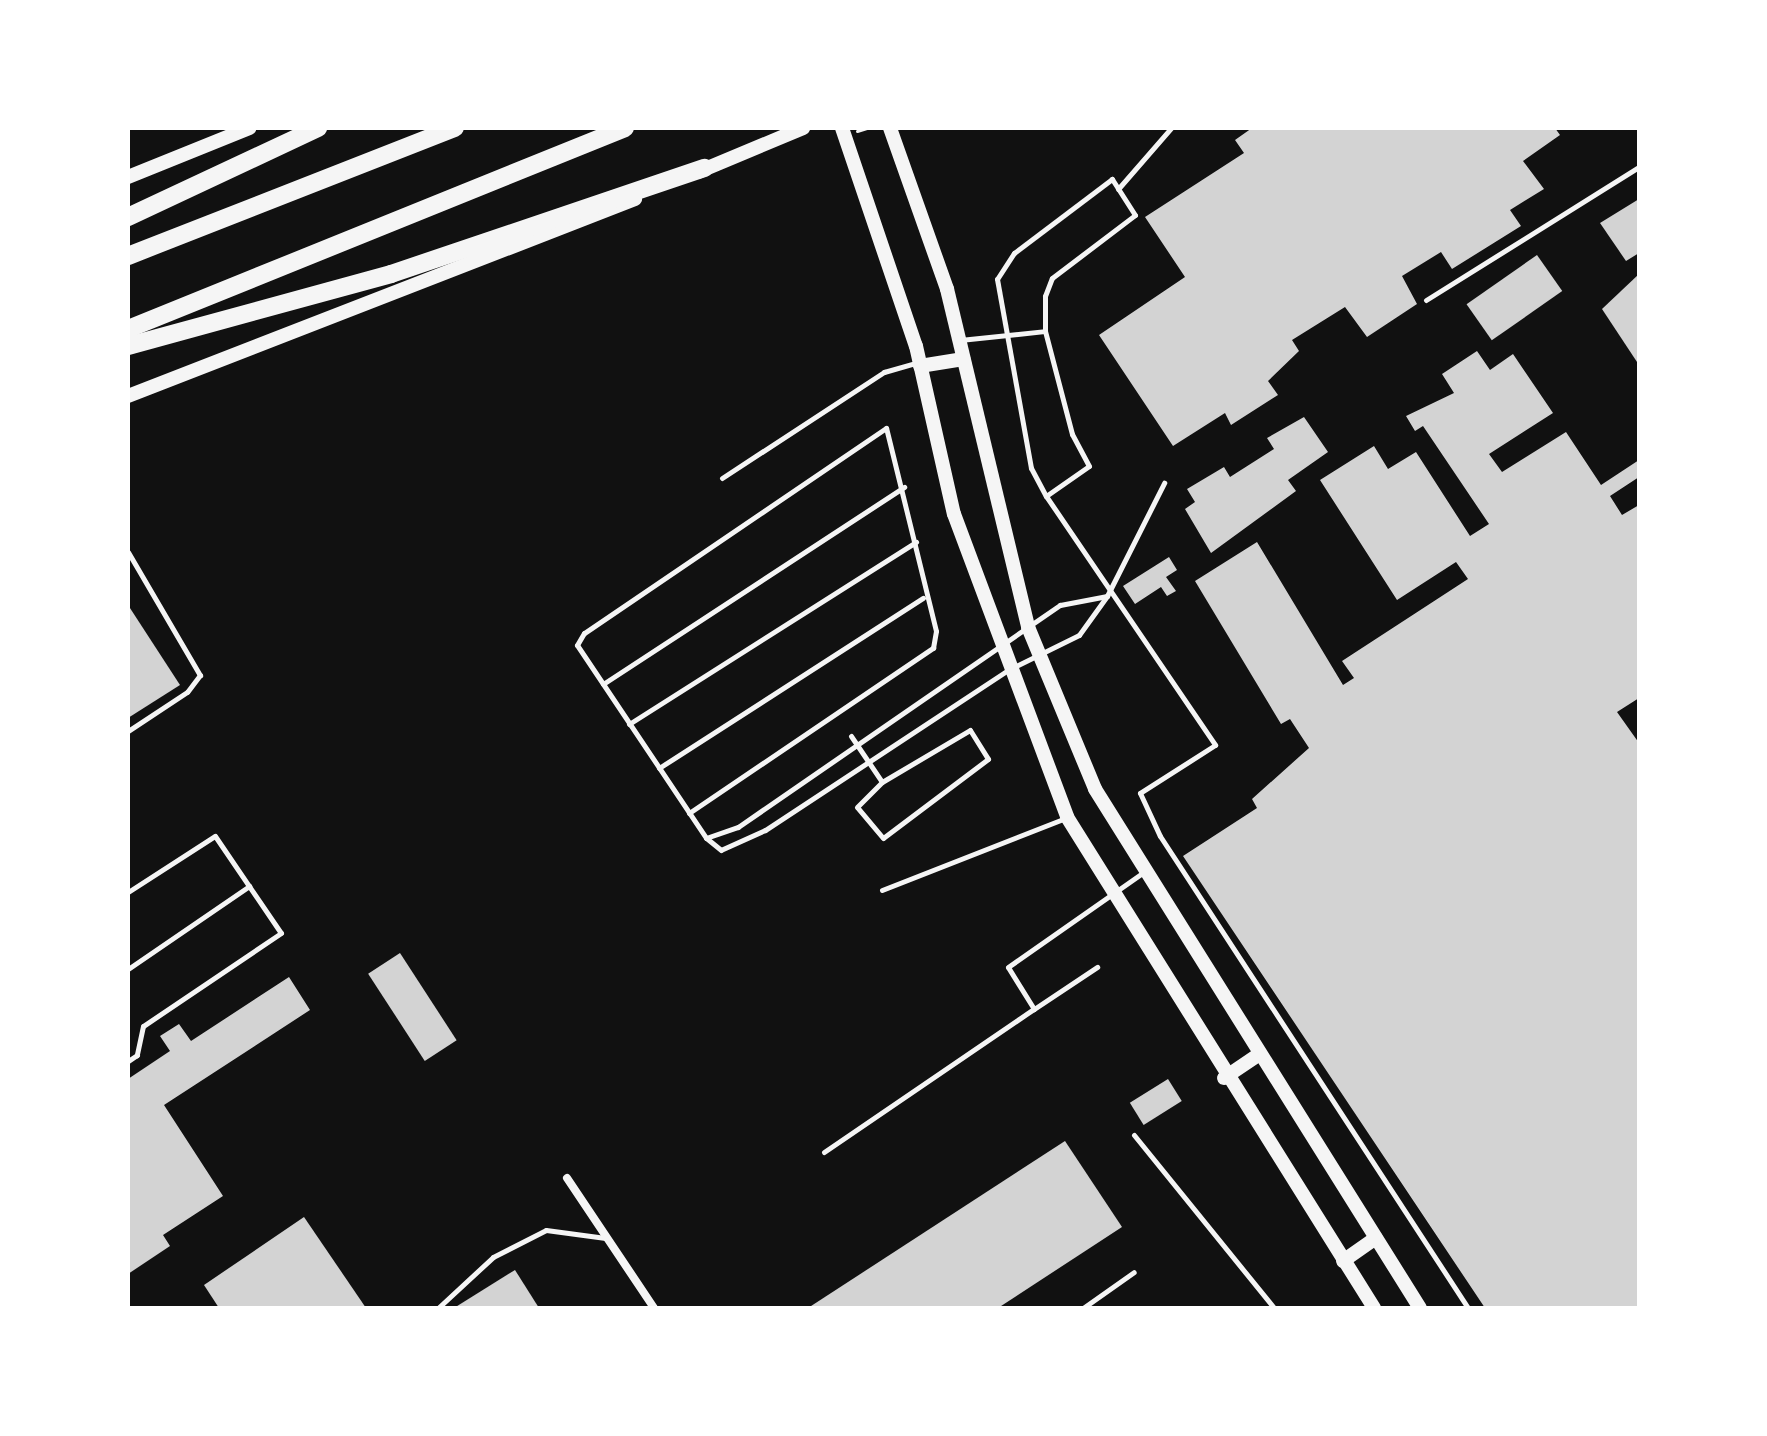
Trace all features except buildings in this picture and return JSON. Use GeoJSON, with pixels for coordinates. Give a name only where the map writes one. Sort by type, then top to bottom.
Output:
{"type":"FeatureCollection","features":[{"type":"Feature","properties":{"kind":"highway"},"geometry":{"type":"LineString","coordinates":[[128,217],[318,128]]}},
{"type":"Feature","properties":{"kind":"highway"},"geometry":{"type":"LineString","coordinates":[[128,256],[455,128]]}},
{"type":"Feature","properties":{"kind":"highway"},"geometry":{"type":"LineString","coordinates":[[128,329],[625,128]]}},
{"type":"Feature","properties":{"kind":"highway"},"geometry":{"type":"LineString","coordinates":[[128,346],[391,274],[705,168]]}},
{"type":"Feature","properties":{"kind":"main road"},"geometry":{"type":"LineString","coordinates":[[128,177],[249,128]]}},
{"type":"Feature","properties":{"kind":"main road"},"geometry":{"type":"LineString","coordinates":[[128,396],[413,290],[803,128]]}},
{"type":"Feature","properties":{"kind":"main road"},"geometry":{"type":"LineString","coordinates":[[890,128],[959,340],[1028,627],[1095,789],[1142,873],[1420,1308]]}},
{"type":"Feature","properties":{"kind":"main road"},"geometry":{"type":"LineString","coordinates":[[850,130],[920,364],[954,514],[999,648],[1067,817],[1110,895],[1224,1078],[1374,1308]]}},
{"type":"Feature","properties":{"kind":"main road"},"geometry":{"type":"LineString","coordinates":[[920,364],[963,359]]}},
{"type":"Feature","properties":{"kind":"main road"},"geometry":{"type":"LineString","coordinates":[[1224,1078],[1257,1056]]}},
{"type":"Feature","properties":{"kind":"main road"},"geometry":{"type":"LineString","coordinates":[[1343,1261],[1376,1238]]}},
{"type":"Feature","properties":{"kind":"street"},"geometry":{"type":"LineString","coordinates":[[567,1178],[654,1308]]}},
{"type":"Feature","properties":{"kind":"lane"},"geometry":{"type":"LineString","coordinates":[[1118,189],[1171,128]]}},
{"type":"Feature","properties":{"kind":"lane"},"geometry":{"type":"LineString","coordinates":[[1426,300],[1639,167]]}},
{"type":"Feature","properties":{"kind":"lane"},"geometry":{"type":"LineString","coordinates":[[1046,496],[1089,466],[1072,434],[1045,331],[1052,278],[1135,215],[1112,179],[1001,267],[1005,335],[1031,468],[1046,496],[1215,745],[1140,793],[1160,836],[1468,1308]]}},
{"type":"Feature","properties":{"kind":"lane"},"geometry":{"type":"LineString","coordinates":[[959,340],[1045,331]]}},
{"type":"Feature","properties":{"kind":"lane"},"geometry":{"type":"LineString","coordinates":[[722,478],[884,372],[920,364]]}},
{"type":"Feature","properties":{"kind":"lane"},"geometry":{"type":"LineString","coordinates":[[689,813],[933,648],[936,631],[923,598],[916,542],[886,428],[584,633],[577,645],[629,724],[659,768],[689,813],[706,838],[721,850],[765,830],[1008,670],[1037,653],[1079,635],[1107,596]]}},
{"type":"Feature","properties":{"kind":"lane"},"geometry":{"type":"LineString","coordinates":[[706,838],[738,827],[1060,605],[1114,592],[1164,483]]}},
{"type":"Feature","properties":{"kind":"lane"},"geometry":{"type":"LineString","coordinates":[[603,684],[904,487]]}},
{"type":"Feature","properties":{"kind":"lane"},"geometry":{"type":"LineString","coordinates":[[629,724],[916,542]]}},
{"type":"Feature","properties":{"kind":"lane"},"geometry":{"type":"LineString","coordinates":[[128,552],[200,675],[187,692],[128,731]]}},
{"type":"Feature","properties":{"kind":"lane"},"geometry":{"type":"LineString","coordinates":[[659,768],[923,598]]}},
{"type":"Feature","properties":{"kind":"lane"},"geometry":{"type":"LineString","coordinates":[[970,730],[988,759],[883,838],[857,807],[882,782],[970,730]]}},
{"type":"Feature","properties":{"kind":"lane"},"geometry":{"type":"LineString","coordinates":[[851,736],[882,782]]}},
{"type":"Feature","properties":{"kind":"lane"},"geometry":{"type":"LineString","coordinates":[[882,890],[1067,817]]}},
{"type":"Feature","properties":{"kind":"lane"},"geometry":{"type":"LineString","coordinates":[[128,892],[215,836],[281,933],[143,1026],[137,1055],[128,1061]]}},
{"type":"Feature","properties":{"kind":"lane"},"geometry":{"type":"LineString","coordinates":[[1034,1009],[1008,967],[1142,873]]}},
{"type":"Feature","properties":{"kind":"lane"},"geometry":{"type":"LineString","coordinates":[[128,969],[249,886]]}},
{"type":"Feature","properties":{"kind":"lane"},"geometry":{"type":"LineString","coordinates":[[824,1152],[1097,967]]}},
{"type":"Feature","properties":{"kind":"lane"},"geometry":{"type":"LineString","coordinates":[[1134,1135],[1274,1308]]}},
{"type":"Feature","properties":{"kind":"lane"},"geometry":{"type":"LineString","coordinates":[[438,1308],[493,1257],[546,1230],[607,1238]]}},
{"type":"Feature","properties":{"kind":"lane"},"geometry":{"type":"LineString","coordinates":[[1083,1308],[1134,1272]]}},
{"type":"Feature","properties":{"kind":"path"},"geometry":{"type":"LineString","coordinates":[[850,130],[867,128]]}}]}
